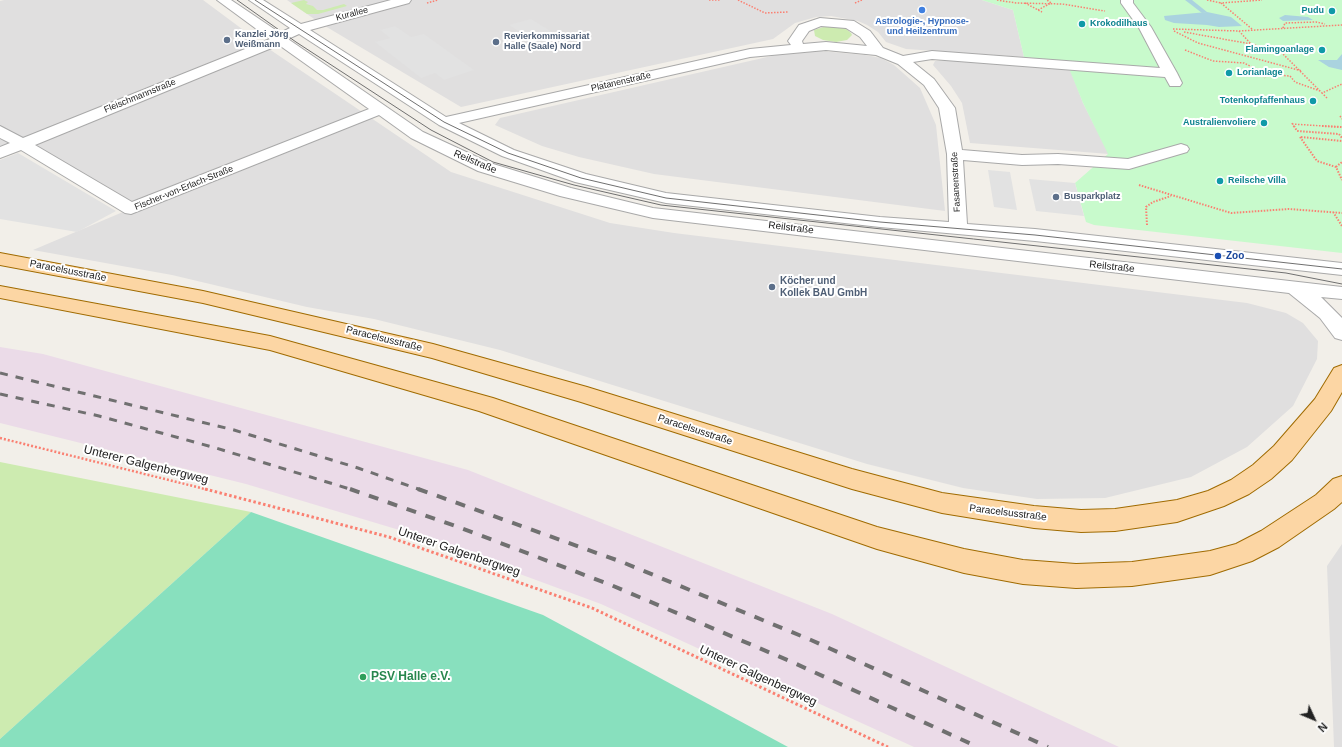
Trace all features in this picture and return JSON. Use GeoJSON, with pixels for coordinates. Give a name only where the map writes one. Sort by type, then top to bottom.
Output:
{"type":"FeatureCollection","features":[{"type":"Feature","properties":{"kind":"main road","name":"Paracelsusstraße"},"geometry":{"type":"LineString","coordinates":[[0,259],[203,297],[433,351],[587,394],[852,479],[942,503],[1034,517],[1081,521],[1115,520],[1177,511],[1215,499],[1240,487],[1262,472],[1283,453],[1323,405],[1342,373]]}},
{"type":"Feature","properties":{"kind":"main road"},"geometry":{"type":"LineString","coordinates":[[0,292],[270,342],[485,404],[877,538],[964,561],[1023,572],[1076,576],[1132,574],[1210,563],[1243,553],[1270,540],[1325,502],[1342,486]]}},
{"type":"Feature","properties":{"kind":"street","name":"Reilstraße"},"geometry":{"type":"LineString","coordinates":[[223,0],[379,110],[417,134],[484,167],[566,192],[653,213],[1098,266],[1342,293]]}},
{"type":"Feature","properties":{"kind":"street","name":"Reilstraße"},"geometry":{"type":"LineString","coordinates":[[255,0],[444,122],[477,140],[543,166],[581,178],[666,198],[958,229],[1035,235],[1342,269]]}},
{"type":"Feature","properties":{"kind":"street","name":"Kurallee"},"geometry":{"type":"LineString","coordinates":[[298,28],[405,0]]}},
{"type":"Feature","properties":{"kind":"street"},"geometry":{"type":"LineString","coordinates":[[1127,0],[1145,24],[1177,86]]}},
{"type":"Feature","properties":{"kind":"street"},"geometry":{"type":"LineString","coordinates":[[798,48],[795,41],[804,28],[820,22],[849,24],[865,34],[878,51]]}},
{"type":"Feature","properties":{"kind":"street"},"geometry":{"type":"LineString","coordinates":[[280,39],[298,28]]}},
{"type":"Feature","properties":{"kind":"street","name":"Fleischmannstraße"},"geometry":{"type":"LineString","coordinates":[[0,153],[280,39]]}},
{"type":"Feature","properties":{"kind":"street","name":"Platanenstraße"},"geometry":{"type":"LineString","coordinates":[[444,122],[750,53],[826,46],[878,51]]}},
{"type":"Feature","properties":{"kind":"street","name":"Fasanenstraße"},"geometry":{"type":"LineString","coordinates":[[878,51],[903,60],[929,82],[946,108],[955,154],[958,229]]}},
{"type":"Feature","properties":{"kind":"street"},"geometry":{"type":"LineString","coordinates":[[903,60],[932,55],[1170,73]]}},
{"type":"Feature","properties":{"kind":"street","name":"Fischer-von-Erlach-Straße"},"geometry":{"type":"LineString","coordinates":[[0,131],[131,209],[379,110]]}},
{"type":"Feature","properties":{"kind":"street"},"geometry":{"type":"LineString","coordinates":[[955,154],[1022,160],[1058,159],[1129,164],[1182,149]]}},
{"type":"Feature","properties":{"kind":"street"},"geometry":{"type":"LineString","coordinates":[[917,244],[988,240],[1286,273],[1342,284]]}},
{"type":"Feature","properties":{"kind":"street"},"geometry":{"type":"LineString","coordinates":[[1292,287],[1315,302],[1327,313],[1342,333]]}},
{"type":"Feature","properties":{"kind":"path"},"geometry":{"type":"LineString","coordinates":[[429,2],[438,0]]}},
{"type":"Feature","properties":{"kind":"path"},"geometry":{"type":"LineString","coordinates":[[709,0],[720,0]]}},
{"type":"Feature","properties":{"kind":"path"},"geometry":{"type":"LineString","coordinates":[[738,0],[765,13],[793,12]]}},
{"type":"Feature","properties":{"kind":"path"},"geometry":{"type":"LineString","coordinates":[[997,0],[1016,3],[1051,3],[1089,8],[1145,24],[1186,51],[1212,61],[1244,63],[1256,70],[1265,78]]}},
{"type":"Feature","properties":{"kind":"path"},"geometry":{"type":"LineString","coordinates":[[1011,0],[1016,3]]}},
{"type":"Feature","properties":{"kind":"path"},"geometry":{"type":"LineString","coordinates":[[1047,0],[1051,3]]}},
{"type":"Feature","properties":{"kind":"path"},"geometry":{"type":"LineString","coordinates":[[1206,0],[1221,3],[1262,0]]}},
{"type":"Feature","properties":{"kind":"path"},"geometry":{"type":"LineString","coordinates":[[1217,0],[1253,30]]}},
{"type":"Feature","properties":{"kind":"path"},"geometry":{"type":"LineString","coordinates":[[434,1],[438,4]]}},
{"type":"Feature","properties":{"kind":"path"},"geometry":{"type":"LineString","coordinates":[[1024,3],[1042,12]]}},
{"type":"Feature","properties":{"kind":"path"},"geometry":{"type":"LineString","coordinates":[[1038,10],[1051,3]]}},
{"type":"Feature","properties":{"kind":"path"},"geometry":{"type":"LineString","coordinates":[[1283,28],[1285,23],[1316,22],[1330,25]]}},
{"type":"Feature","properties":{"kind":"path"},"geometry":{"type":"LineString","coordinates":[[1170,29],[1239,31],[1342,25]]}},
{"type":"Feature","properties":{"kind":"path"},"geometry":{"type":"LineString","coordinates":[[1170,29],[1251,44],[1282,53],[1303,72],[1327,98]]}},
{"type":"Feature","properties":{"kind":"path"},"geometry":{"type":"LineString","coordinates":[[1170,29],[1198,43],[1303,72]]}},
{"type":"Feature","properties":{"kind":"path"},"geometry":{"type":"LineString","coordinates":[[1239,31],[1251,44]]}},
{"type":"Feature","properties":{"kind":"path"},"geometry":{"type":"LineString","coordinates":[[1256,70],[1275,70],[1278,75],[1290,76],[1295,82],[1322,92],[1342,84]]}},
{"type":"Feature","properties":{"kind":"path"},"geometry":{"type":"LineString","coordinates":[[1342,127],[1292,124],[1297,131],[1339,134],[1342,138]]}},
{"type":"Feature","properties":{"kind":"path"},"geometry":{"type":"LineString","coordinates":[[1342,141],[1300,137],[1317,161],[1336,167],[1342,180]]}},
{"type":"Feature","properties":{"kind":"path"},"geometry":{"type":"LineString","coordinates":[[1336,167],[1342,162]]}},
{"type":"Feature","properties":{"kind":"path"},"geometry":{"type":"LineString","coordinates":[[1132,182],[1171,196],[1231,213],[1289,209],[1342,213]]}},
{"type":"Feature","properties":{"kind":"path"},"geometry":{"type":"LineString","coordinates":[[1150,248],[1146,207],[1153,202],[1171,196]]}},
{"type":"Feature","properties":{"kind":"path"},"geometry":{"type":"LineString","coordinates":[[1333,212],[1342,226]]}},
{"type":"Feature","properties":{"kind":"path","name":"Unterer Galgenbergweg"},"geometry":{"type":"LineString","coordinates":[[0,438],[237,496],[396,539],[592,608],[888,747]]}},
{"type":"Feature","properties":{"kind":"shaded area"},"geometry":{"type":"Polygon","coordinates":[[[203,0],[269,49],[451,172],[610,223],[674,233],[1247,303],[1286,313],[1303,323],[1318,341],[1317,359],[1293,406],[1247,447],[1191,477],[1105,498],[1037,499],[963,488],[867,464],[500,350],[374,319],[307,307],[172,275],[33,250],[130,209],[22,144],[0,153],[0,1],[203,0]]]}},
{"type":"Feature","properties":{"kind":"shaded area"},"geometry":{"type":"Polygon","coordinates":[[[287,0],[982,0],[1013,10],[1024,57],[906,49],[886,42],[878,32],[858,21],[831,16],[816,17],[795,23],[773,39],[461,107],[320,23],[287,0]]]}},
{"type":"Feature","properties":{"kind":"shaded area"},"geometry":{"type":"Polygon","coordinates":[[[531,19],[560,37],[552,41],[560,49],[546,52],[542,46],[509,25],[531,19]]]}},
{"type":"Feature","properties":{"kind":"shaded area"},"geometry":{"type":"Polygon","coordinates":[[[395,26],[411,37],[424,34],[474,70],[444,80],[435,73],[421,78],[375,42],[390,38],[380,30],[395,26]]]}},
{"type":"Feature","properties":{"kind":"shaded area"},"geometry":{"type":"Polygon","coordinates":[[[821,51],[881,58],[894,65],[920,88],[936,125],[945,211],[654,174],[579,157],[542,146],[495,125],[500,118],[776,55],[821,51]]]}},
{"type":"Feature","properties":{"kind":"shaded area"},"geometry":{"type":"Polygon","coordinates":[[[954,60],[1070,69],[1083,103],[1109,154],[970,143],[962,103],[951,86],[933,65],[935,61],[954,60]]]}},
{"type":"Feature","properties":{"kind":"shaded area"},"geometry":{"type":"Polygon","coordinates":[[[18,153],[116,211],[77,232],[0,219],[0,160],[18,153]]]}},
{"type":"Feature","properties":{"kind":"shaded area"},"geometry":{"type":"Polygon","coordinates":[[[988,170],[1010,172],[1017,210],[994,207],[988,170]]]}},
{"type":"Feature","properties":{"kind":"shaded area","name":"Busparkplatz"},"geometry":{"type":"Polygon","coordinates":[[[1029,179],[1075,183],[1084,216],[1036,211],[1029,179]]]}},
{"type":"Feature","properties":{"kind":"shaded area"},"geometry":{"type":"Polygon","coordinates":[[[0,347],[43,354],[468,470],[832,614],[1119,747],[914,747],[601,604],[406,532],[246,484],[0,423],[0,347]]]}},
{"type":"Feature","properties":{"kind":"shaded area"},"geometry":{"type":"Polygon","coordinates":[[[1342,544],[1342,747],[1334,747],[1327,566],[1342,544]]]}},
{"type":"Feature","properties":{"kind":"green space"},"geometry":{"type":"Polygon","coordinates":[[[304,0],[308,2],[306,4],[313,6],[317,10],[323,10],[344,4],[347,6],[318,14],[307,14],[291,3],[304,0]]]}},
{"type":"Feature","properties":{"kind":"green space"},"geometry":{"type":"Polygon","coordinates":[[[982,0],[1342,0],[1342,253],[1094,225],[1086,222],[1075,183],[1108,154],[1083,103],[1066,61],[1024,57],[1013,10],[982,0]]]}},
{"type":"Feature","properties":{"kind":"green space"},"geometry":{"type":"Polygon","coordinates":[[[827,26],[845,28],[852,35],[847,40],[836,42],[823,40],[815,36],[814,30],[827,26]]]}},
{"type":"Feature","properties":{"kind":"green space"},"geometry":{"type":"Polygon","coordinates":[[[0,462],[251,512],[0,739],[0,462]]]}},
{"type":"Feature","properties":{"kind":"green space","name":"PSV Halle e.V."},"geometry":{"type":"Polygon","coordinates":[[[251,512],[543,615],[788,747],[0,747],[0,739],[251,512]]]}},
{"type":"Feature","properties":{"kind":"water"},"geometry":{"type":"Polygon","coordinates":[[[1207,12],[1231,17],[1242,26],[1219,27],[1174,23],[1165,20],[1164,16],[1207,12]]]}},
{"type":"Feature","properties":{"kind":"water"},"geometry":{"type":"Polygon","coordinates":[[[1285,15],[1308,17],[1313,20],[1283,21],[1279,18],[1285,15]]]}},
{"type":"Feature","properties":{"kind":"water"},"geometry":{"type":"Polygon","coordinates":[[[1342,54],[1342,70],[1329,67],[1318,60],[1337,60],[1342,54]]]}},
{"type":"Feature","properties":{"kind":"waterway"},"geometry":{"type":"LineString","coordinates":[[1188,0],[1204,12]]}},
{"type":"Feature","properties":{"kind":"tram line"},"geometry":{"type":"LineString","coordinates":[[237,0],[296,42],[431,130],[493,162],[574,185],[661,205],[1286,273],[1342,284]]}},
{"type":"Feature","properties":{"kind":"tram line"},"geometry":{"type":"LineString","coordinates":[[255,0],[444,122],[508,153],[581,178],[666,198],[880,222],[1035,235],[1342,269]]}},
{"type":"Feature","properties":{"kind":"railway"},"geometry":{"type":"LineString","coordinates":[[0,373],[234,430],[358,468],[421,490]]}},
{"type":"Feature","properties":{"kind":"railway"},"geometry":{"type":"LineString","coordinates":[[0,394],[99,416],[216,448],[352,490]]}},
{"type":"Feature","properties":{"kind":"railway"},"geometry":{"type":"LineString","coordinates":[[418,489],[622,562],[811,640],[1048,747]]}},
{"type":"Feature","properties":{"kind":"railway"},"geometry":{"type":"LineString","coordinates":[[352,490],[461,528],[611,585],[792,662],[978,747]]}},
{"type":"Feature","properties":{"kind":"place","name":"Astrologie-, Hypnose- und Heilzentrum"},"geometry":{"type":"Point","coordinates":[922,10]}},
{"type":"Feature","properties":{"kind":"place","name":"Pudu"},"geometry":{"type":"Point","coordinates":[1332,11]}},
{"type":"Feature","properties":{"kind":"place","name":"Krokodilhaus"},"geometry":{"type":"Point","coordinates":[1082,24]}},
{"type":"Feature","properties":{"kind":"place","name":"Kanzlei Jörg Weißmann"},"geometry":{"type":"Point","coordinates":[227,40]}},
{"type":"Feature","properties":{"kind":"place","name":"Revierkommissariat Halle (Saale) Nord"},"geometry":{"type":"Point","coordinates":[496,42]}},
{"type":"Feature","properties":{"kind":"place","name":"Flamingoanlage"},"geometry":{"type":"Point","coordinates":[1322,50]}},
{"type":"Feature","properties":{"kind":"place","name":"Lorianlage"},"geometry":{"type":"Point","coordinates":[1229,73]}},
{"type":"Feature","properties":{"kind":"place","name":"Totenkopfaffenhaus"},"geometry":{"type":"Point","coordinates":[1313,101]}},
{"type":"Feature","properties":{"kind":"place","name":"Australienvoliere"},"geometry":{"type":"Point","coordinates":[1264,123]}},
{"type":"Feature","properties":{"kind":"place","name":"Reilsche Villa"},"geometry":{"type":"Point","coordinates":[1220,181]}},
{"type":"Feature","properties":{"kind":"place","name":"Busparkplatz"},"geometry":{"type":"Point","coordinates":[1056,197]}},
{"type":"Feature","properties":{"kind":"place","name":"Zoo"},"geometry":{"type":"Point","coordinates":[1218,256]}},
{"type":"Feature","properties":{"kind":"place","name":"Köcher und Kollek BAU GmbH"},"geometry":{"type":"Point","coordinates":[772,287]}},
{"type":"Feature","properties":{"kind":"place","name":"PSV Halle e.V."},"geometry":{"type":"Point","coordinates":[363,677]}}]}
